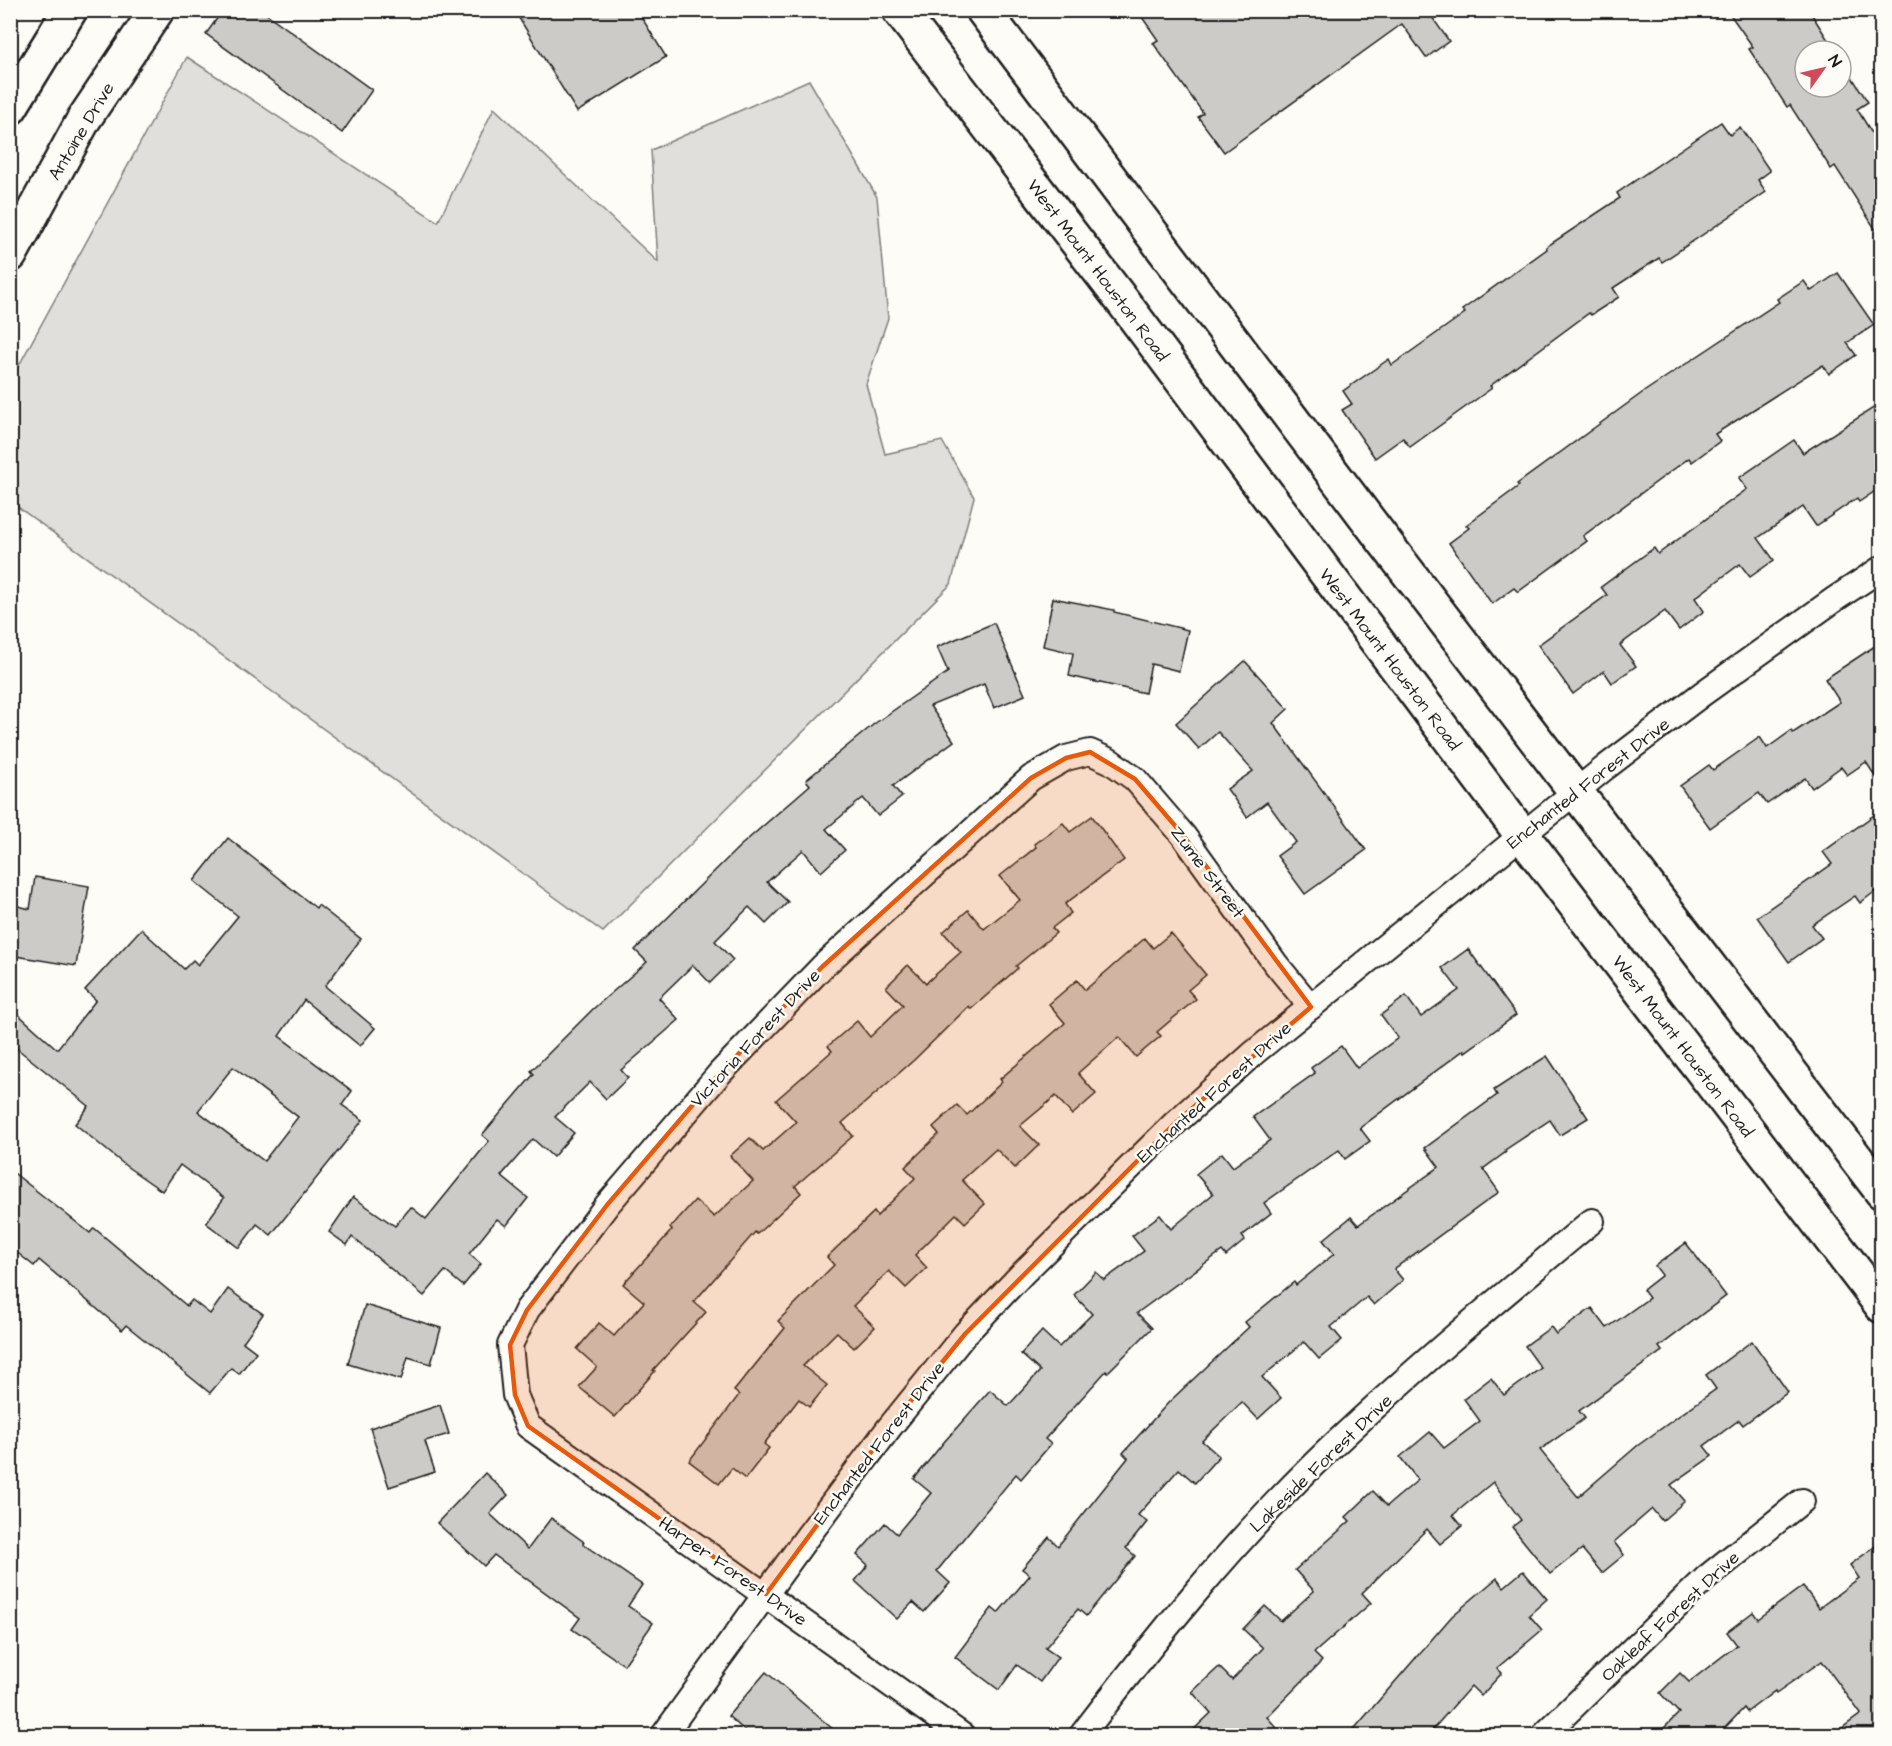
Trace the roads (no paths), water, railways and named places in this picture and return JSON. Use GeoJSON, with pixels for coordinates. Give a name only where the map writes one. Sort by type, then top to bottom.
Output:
{"type":"FeatureCollection","features":[{"type":"Feature","properties":{"kind":"main road"},"geometry":{"type":"LineString","coordinates":[[10,108],[70,10]]}},
{"type":"Feature","properties":{"kind":"main road","name":"Antoine Drive"},"geometry":{"type":"LineString","coordinates":[[10,255],[84,119],[157,10]]}},
{"type":"Feature","properties":{"kind":"main road","name":"West Mount Houston Road"},"geometry":{"type":"LineString","coordinates":[[899,10],[1124,303],[1522,835],[1881,1306]]}},
{"type":"Feature","properties":{"kind":"main road"},"geometry":{"type":"LineString","coordinates":[[982,10],[1881,1192]]}},
{"type":"Feature","properties":{"kind":"street","name":"Enchanted Forest Drive"},"geometry":{"type":"LineString","coordinates":[[663,1736],[807,1537],[889,1428],[965,1334],[1022,1274],[1175,1123],[1256,1052],[1576,791],[1702,694],[1881,568]]}},
{"type":"Feature","properties":{"kind":"street","name":"Zume Street"},"geometry":{"type":"LineString","coordinates":[[1090,752],[1110,761],[1135,779],[1176,827],[1275,963],[1311,1007]]}},
{"type":"Feature","properties":{"kind":"street","name":"Victoria Forest Drive"},"geometry":{"type":"LineString","coordinates":[[515,1395],[510,1345],[527,1310],[607,1205],[720,1074],[822,967],[1031,778],[1066,758],[1090,752]]}},
{"type":"Feature","properties":{"kind":"street","name":"Lakeside Forest Drive"},"geometry":{"type":"LineString","coordinates":[[1081,1736],[1137,1663],[1229,1553],[1315,1464],[1453,1337],[1592,1221]]}},
{"type":"Feature","properties":{"kind":"street","name":"Harper Forest Drive"},"geometry":{"type":"LineString","coordinates":[[515,1395],[528,1426],[963,1736]]}},
{"type":"Feature","properties":{"kind":"street","name":"Oakleaf Forest Drive"},"geometry":{"type":"LineString","coordinates":[[1543,1736],[1706,1578],[1802,1501]]}}]}
